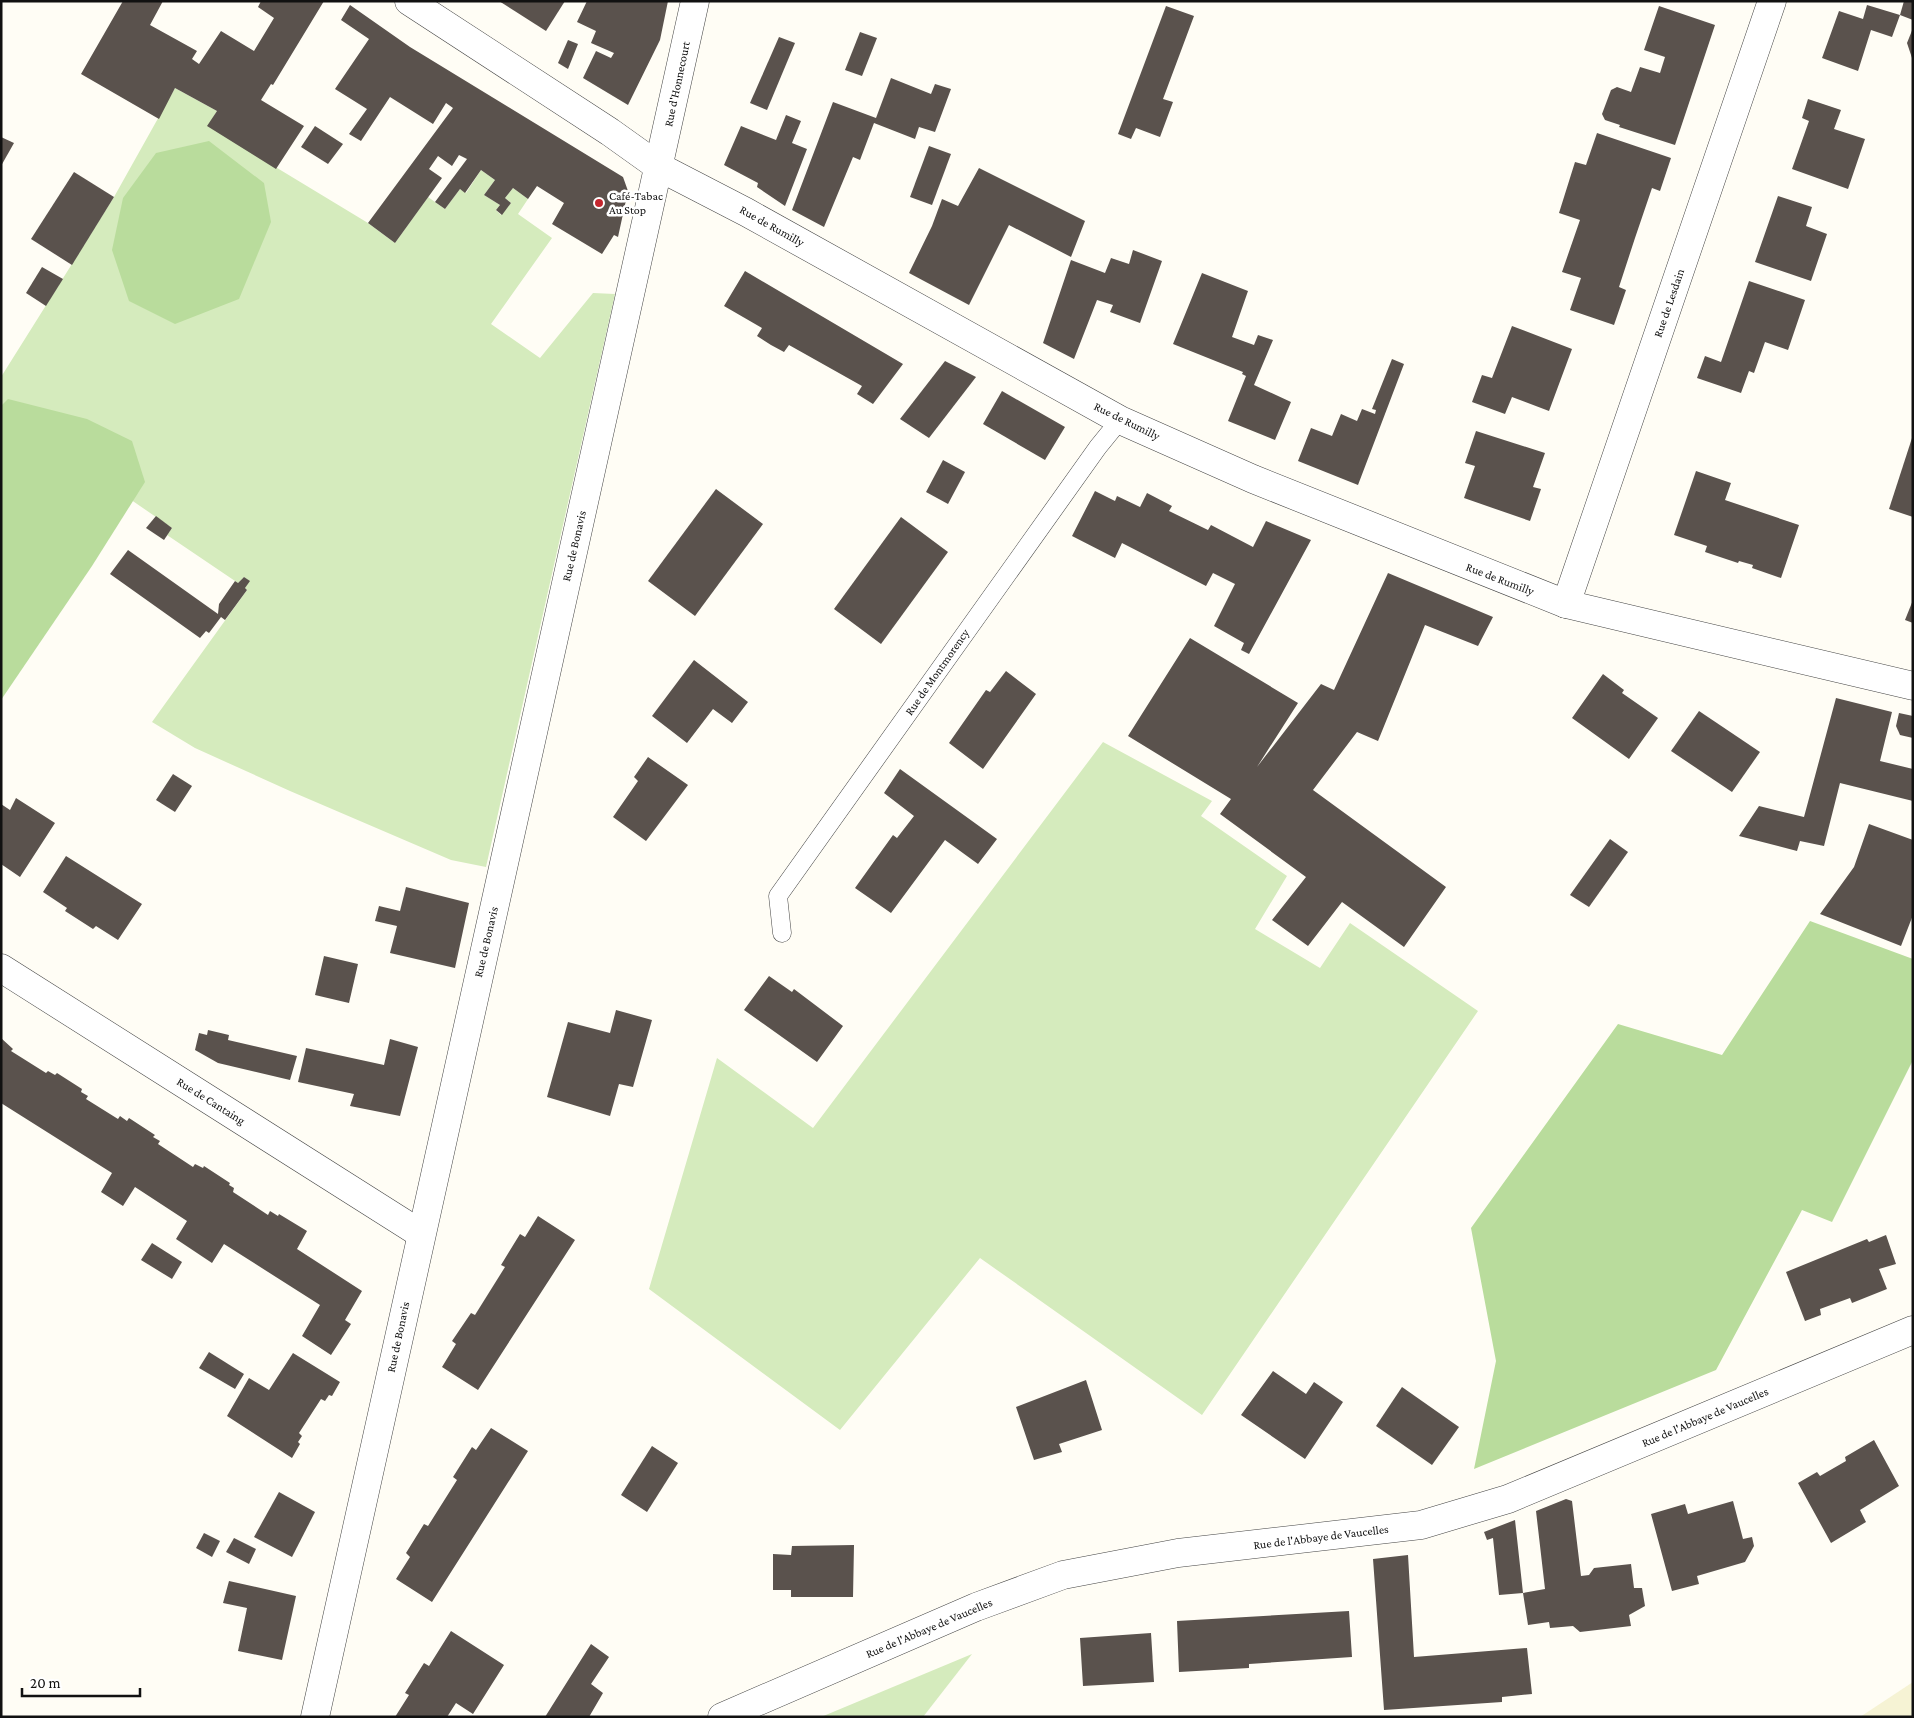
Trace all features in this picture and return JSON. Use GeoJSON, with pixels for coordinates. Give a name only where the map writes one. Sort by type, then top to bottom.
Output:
{"type":"FeatureCollection","features":[{"type":"Feature","properties":{"kind":"street","name":"Rue de Rumilly"},"geometry":{"type":"LineString","coordinates":[[409,1],[610,132],[659,167],[755,217],[1120,420],[1253,479],[1566,604],[1913,686]]}},
{"type":"Feature","properties":{"kind":"street","name":"Rue d'Honnecourt"},"geometry":{"type":"LineString","coordinates":[[659,167],[695,1]]}},
{"type":"Feature","properties":{"kind":"street","name":"Rue de Lesdain"},"geometry":{"type":"LineString","coordinates":[[1566,604],[1772,1]]}},
{"type":"Feature","properties":{"kind":"street","name":"Rue de Bonavis"},"geometry":{"type":"LineString","coordinates":[[315,1717],[420,1234],[659,167]]}},
{"type":"Feature","properties":{"kind":"street","name":"Rue de Cantaing"},"geometry":{"type":"LineString","coordinates":[[1,968],[420,1234]]}},
{"type":"Feature","properties":{"kind":"street","name":"Rue de l'Abbaye de Vaucelles"},"geometry":{"type":"LineString","coordinates":[[722,1717],[976,1607],[1063,1575],[1178,1553],[1421,1525],[1508,1499],[1913,1330]]}},
{"type":"Feature","properties":{"kind":"lane","name":"Rue de Montmorency"},"geometry":{"type":"LineString","coordinates":[[782,933],[778,896],[1098,447],[1120,420]]}},
{"type":"Feature","properties":{"kind":"shaded area"},"geometry":{"type":"Polygon","coordinates":[[[1913,1682],[1913,1717],[1860,1717],[1913,1682]]]}},
{"type":"Feature","properties":{"kind":"green space"},"geometry":{"type":"Polygon","coordinates":[[[175,88],[217,111],[208,126],[368,223],[395,243],[428,197],[445,209],[460,189],[466,193],[481,170],[495,180],[484,195],[500,205],[496,210],[501,215],[511,203],[505,198],[513,188],[528,199],[518,214],[552,238],[491,324],[540,358],[593,293],[615,294],[486,867],[451,860],[290,791],[195,748],[152,722],[247,590],[245,588],[249,581],[244,577],[238,583],[167,535],[172,528],[108,484],[1,640],[1,377],[114,197],[175,88]]]}},
{"type":"Feature","properties":{"kind":"green space"},"geometry":{"type":"Polygon","coordinates":[[[209,141],[264,183],[271,222],[239,299],[175,324],[129,301],[112,250],[123,198],[156,153],[209,141]]]}},
{"type":"Feature","properties":{"kind":"green space"},"geometry":{"type":"Polygon","coordinates":[[[8,399],[87,419],[132,441],[145,482],[92,566],[1,700],[1,406],[8,399]]]}},
{"type":"Feature","properties":{"kind":"green space"},"geometry":{"type":"Polygon","coordinates":[[[1103,742],[1212,801],[1201,816],[1287,876],[1255,929],[1320,968],[1350,923],[1478,1011],[1202,1415],[980,1258],[840,1430],[649,1289],[717,1058],[813,1128],[1103,742]]]}},
{"type":"Feature","properties":{"kind":"green space"},"geometry":{"type":"Polygon","coordinates":[[[1810,921],[1913,959],[1913,1060],[1832,1222],[1802,1210],[1716,1370],[1474,1469],[1496,1361],[1471,1228],[1618,1024],[1722,1055],[1810,921]]]}},
{"type":"Feature","properties":{"kind":"green space"},"geometry":{"type":"Polygon","coordinates":[[[972,1654],[923,1717],[821,1717],[972,1654]]]}},
{"type":"Feature","properties":{"kind":"building"},"geometry":{"type":"Polygon","coordinates":[[[123,1],[163,1],[150,25],[197,51],[192,59],[199,64],[221,31],[254,51],[274,18],[258,7],[261,1],[324,1],[273,85],[271,84],[261,100],[304,126],[276,169],[207,126],[217,111],[175,88],[159,119],[81,74],[123,1]]]}},
{"type":"Feature","properties":{"kind":"building"},"geometry":{"type":"Polygon","coordinates":[[[499,1],[565,1],[546,31],[499,1]]]}},
{"type":"Feature","properties":{"kind":"building"},"geometry":{"type":"Polygon","coordinates":[[[587,1],[668,1],[660,40],[628,105],[583,78],[596,51],[611,58],[614,53],[591,43],[596,31],[577,22],[587,1]]]}},
{"type":"Feature","properties":{"kind":"building"},"geometry":{"type":"Polygon","coordinates":[[[1904,1],[1913,1],[1913,20],[1900,15],[1904,1]]]}},
{"type":"Feature","properties":{"kind":"building"},"geometry":{"type":"Polygon","coordinates":[[[350,5],[410,47],[623,177],[628,191],[618,237],[614,235],[602,254],[552,224],[564,203],[537,186],[528,199],[513,188],[505,198],[511,203],[502,215],[496,210],[500,205],[484,195],[495,180],[481,170],[465,193],[460,189],[445,209],[435,202],[467,159],[459,155],[452,166],[438,156],[429,169],[442,178],[395,243],[368,223],[453,108],[446,103],[433,124],[390,97],[361,141],[349,134],[367,109],[335,89],[369,39],[341,20],[350,5]]]}},
{"type":"Feature","properties":{"kind":"building"},"geometry":{"type":"Polygon","coordinates":[[[1867,5],[1900,15],[1892,37],[1871,30],[1858,71],[1822,58],[1839,11],[1863,19],[1867,5]]]}},
{"type":"Feature","properties":{"kind":"building"},"geometry":{"type":"Polygon","coordinates":[[[1166,6],[1194,16],[1163,99],[1173,102],[1160,137],[1136,128],[1131,139],[1118,134],[1166,6]]]}},
{"type":"Feature","properties":{"kind":"building"},"geometry":{"type":"Polygon","coordinates":[[[1659,6],[1715,25],[1675,145],[1619,127],[1620,125],[1605,120],[1602,114],[1611,90],[1617,87],[1631,92],[1640,67],[1660,73],[1665,57],[1644,50],[1659,6]]]}},
{"type":"Feature","properties":{"kind":"building"},"geometry":{"type":"Polygon","coordinates":[[[1913,28],[1913,58],[1912,58],[1907,43],[1913,28]]]}},
{"type":"Feature","properties":{"kind":"building"},"geometry":{"type":"Polygon","coordinates":[[[860,32],[877,38],[862,76],[845,70],[860,32]]]}},
{"type":"Feature","properties":{"kind":"building"},"geometry":{"type":"Polygon","coordinates":[[[779,37],[795,43],[767,110],[750,103],[779,37]]]}},
{"type":"Feature","properties":{"kind":"building"},"geometry":{"type":"Polygon","coordinates":[[[568,40],[578,44],[568,69],[558,63],[568,40]]]}},
{"type":"Feature","properties":{"kind":"building"},"geometry":{"type":"Polygon","coordinates":[[[891,78],[931,94],[935,84],[951,89],[935,132],[919,127],[915,139],[874,123],[860,160],[853,157],[824,227],[792,210],[833,102],[876,118],[891,78]]]}},
{"type":"Feature","properties":{"kind":"building"},"geometry":{"type":"Polygon","coordinates":[[[1808,99],[1841,110],[1834,129],[1865,139],[1848,189],[1792,169],[1809,121],[1802,118],[1808,99]]]}},
{"type":"Feature","properties":{"kind":"building"},"geometry":{"type":"Polygon","coordinates":[[[786,115],[801,121],[792,143],[807,149],[785,206],[757,187],[758,183],[724,165],[741,126],[776,140],[786,115]]]}},
{"type":"Feature","properties":{"kind":"building"},"geometry":{"type":"Polygon","coordinates":[[[315,126],[343,144],[328,164],[301,147],[315,126]]]}},
{"type":"Feature","properties":{"kind":"building"},"geometry":{"type":"Polygon","coordinates":[[[1597,133],[1671,158],[1660,191],[1652,188],[1619,287],[1626,290],[1614,325],[1570,310],[1581,278],[1562,272],[1580,220],[1559,213],[1575,162],[1586,165],[1597,133]]]}},
{"type":"Feature","properties":{"kind":"building"},"geometry":{"type":"Polygon","coordinates":[[[1,137],[14,143],[1,166],[1,137]]]}},
{"type":"Feature","properties":{"kind":"building"},"geometry":{"type":"Polygon","coordinates":[[[929,146],[951,154],[932,205],[910,197],[929,146]]]}},
{"type":"Feature","properties":{"kind":"building"},"geometry":{"type":"Polygon","coordinates":[[[979,168],[1085,221],[1071,257],[1009,225],[969,305],[909,273],[932,226],[942,199],[958,206],[979,168]]]}},
{"type":"Feature","properties":{"kind":"building"},"geometry":{"type":"Polygon","coordinates":[[[74,172],[114,197],[72,265],[31,239],[74,172]]]}},
{"type":"Feature","properties":{"kind":"building"},"geometry":{"type":"Polygon","coordinates":[[[1778,196],[1812,207],[1806,226],[1827,234],[1811,281],[1755,262],[1778,196]]]}},
{"type":"Feature","properties":{"kind":"building"},"geometry":{"type":"Polygon","coordinates":[[[1133,250],[1162,261],[1140,323],[1110,312],[1113,305],[1097,300],[1074,359],[1043,343],[1071,260],[1105,273],[1111,258],[1129,264],[1133,250]]]}},
{"type":"Feature","properties":{"kind":"building"},"geometry":{"type":"Polygon","coordinates":[[[42,267],[63,279],[46,306],[26,293],[42,267]]]}},
{"type":"Feature","properties":{"kind":"building"},"geometry":{"type":"Polygon","coordinates":[[[745,271],[903,364],[873,404],[857,394],[862,386],[789,345],[784,352],[771,345],[757,336],[762,328],[724,306],[745,271]]]}},
{"type":"Feature","properties":{"kind":"building"},"geometry":{"type":"Polygon","coordinates":[[[1202,273],[1248,291],[1232,337],[1254,345],[1258,335],[1273,340],[1254,385],[1291,402],[1275,440],[1228,421],[1246,376],[1242,374],[1243,372],[1173,344],[1202,273]]]}},
{"type":"Feature","properties":{"kind":"building"},"geometry":{"type":"Polygon","coordinates":[[[1749,281],[1805,300],[1788,350],[1765,342],[1754,373],[1749,371],[1741,393],[1697,378],[1705,356],[1721,362],[1749,281]]]}},
{"type":"Feature","properties":{"kind":"building"},"geometry":{"type":"Polygon","coordinates":[[[1512,326],[1572,349],[1549,411],[1512,397],[1505,414],[1472,402],[1482,375],[1492,378],[1512,326]]]}},
{"type":"Feature","properties":{"kind":"building"},"geometry":{"type":"Polygon","coordinates":[[[1392,359],[1404,364],[1358,485],[1298,461],[1311,428],[1332,436],[1341,414],[1357,421],[1362,409],[1375,414],[1376,410],[1372,409],[1392,359]]]}},
{"type":"Feature","properties":{"kind":"building"},"geometry":{"type":"Polygon","coordinates":[[[945,361],[976,377],[929,438],[900,419],[945,361]]]}},
{"type":"Feature","properties":{"kind":"building"},"geometry":{"type":"Polygon","coordinates":[[[1002,391],[1065,427],[1045,460],[983,424],[1002,391]]]}},
{"type":"Feature","properties":{"kind":"building"},"geometry":{"type":"Polygon","coordinates":[[[1476,431],[1545,453],[1533,487],[1541,489],[1530,521],[1464,498],[1475,466],[1465,463],[1476,431]]]}},
{"type":"Feature","properties":{"kind":"building"},"geometry":{"type":"Polygon","coordinates":[[[1913,438],[1913,517],[1889,509],[1913,438]]]}},
{"type":"Feature","properties":{"kind":"building"},"geometry":{"type":"Polygon","coordinates":[[[943,460],[965,472],[948,504],[926,492],[943,460]]]}},
{"type":"Feature","properties":{"kind":"building"},"geometry":{"type":"Polygon","coordinates":[[[1696,471],[1731,483],[1725,500],[1799,525],[1781,578],[1752,568],[1753,565],[1739,561],[1738,563],[1705,552],[1707,546],[1674,535],[1696,471]]]}},
{"type":"Feature","properties":{"kind":"building"},"geometry":{"type":"Polygon","coordinates":[[[716,489],[763,524],[695,616],[648,581],[716,489]]]}},
{"type":"Feature","properties":{"kind":"building"},"geometry":{"type":"Polygon","coordinates":[[[1095,491],[1115,501],[1117,496],[1140,507],[1147,493],[1172,506],[1169,511],[1208,530],[1211,525],[1253,547],[1266,521],[1311,540],[1249,654],[1241,650],[1244,643],[1214,626],[1235,584],[1213,573],[1206,586],[1122,543],[1115,558],[1072,536],[1095,491]]]}},
{"type":"Feature","properties":{"kind":"building"},"geometry":{"type":"Polygon","coordinates":[[[156,516],[172,528],[164,540],[146,528],[156,516]]]}},
{"type":"Feature","properties":{"kind":"building"},"geometry":{"type":"Polygon","coordinates":[[[901,517],[948,552],[881,644],[834,609],[901,517]]]}},
{"type":"Feature","properties":{"kind":"building"},"geometry":{"type":"Polygon","coordinates":[[[128,550],[218,614],[219,604],[235,581],[238,583],[244,577],[250,581],[245,588],[247,590],[225,620],[221,617],[209,633],[206,631],[200,638],[110,574],[128,550]]]}},
{"type":"Feature","properties":{"kind":"building"},"geometry":{"type":"Polygon","coordinates":[[[1388,573],[1493,617],[1478,646],[1425,625],[1378,741],[1357,732],[1313,790],[1446,887],[1404,947],[1342,902],[1308,946],[1272,920],[1306,877],[1220,814],[1231,799],[1128,736],[1190,638],[1298,703],[1257,767],[1321,684],[1334,690],[1388,573]]]}},
{"type":"Feature","properties":{"kind":"building"},"geometry":{"type":"Polygon","coordinates":[[[1913,600],[1913,623],[1905,620],[1913,600]]]}},
{"type":"Feature","properties":{"kind":"building"},"geometry":{"type":"Polygon","coordinates":[[[694,660],[748,702],[732,723],[713,709],[687,743],[652,716],[694,660]]]}},
{"type":"Feature","properties":{"kind":"building"},"geometry":{"type":"Polygon","coordinates":[[[1006,671],[1036,694],[983,769],[949,743],[986,690],[990,692],[1006,671]]]}},
{"type":"Feature","properties":{"kind":"building"},"geometry":{"type":"Polygon","coordinates":[[[1603,674],[1624,690],[1622,693],[1658,718],[1629,759],[1572,718],[1603,674]]]}},
{"type":"Feature","properties":{"kind":"building"},"geometry":{"type":"Polygon","coordinates":[[[1836,698],[1892,712],[1880,761],[1913,769],[1913,801],[1840,783],[1824,846],[1800,841],[1797,851],[1739,836],[1759,806],[1804,817],[1836,698]]]}},
{"type":"Feature","properties":{"kind":"building"},"geometry":{"type":"Polygon","coordinates":[[[1699,711],[1760,752],[1732,792],[1671,751],[1699,711]]]}},
{"type":"Feature","properties":{"kind":"building"},"geometry":{"type":"Polygon","coordinates":[[[1899,713],[1913,716],[1913,738],[1900,735],[1896,726],[1899,713]]]}},
{"type":"Feature","properties":{"kind":"building"},"geometry":{"type":"Polygon","coordinates":[[[648,757],[688,785],[646,841],[613,817],[638,781],[634,777],[648,757]]]}},
{"type":"Feature","properties":{"kind":"building"},"geometry":{"type":"Polygon","coordinates":[[[900,769],[997,839],[978,864],[945,840],[891,913],[855,888],[893,835],[897,838],[914,816],[884,793],[900,769]]]}},
{"type":"Feature","properties":{"kind":"building"},"geometry":{"type":"Polygon","coordinates":[[[173,774],[192,786],[175,812],[156,800],[173,774]]]}},
{"type":"Feature","properties":{"kind":"building"},"geometry":{"type":"Polygon","coordinates":[[[16,798],[55,823],[20,877],[1,864],[1,804],[10,810],[16,798]]]}},
{"type":"Feature","properties":{"kind":"building"},"geometry":{"type":"Polygon","coordinates":[[[1869,824],[1913,840],[1913,915],[1901,946],[1820,914],[1854,867],[1869,824]]]}},
{"type":"Feature","properties":{"kind":"building"},"geometry":{"type":"Polygon","coordinates":[[[1610,839],[1628,852],[1589,907],[1570,895],[1610,839]]]}},
{"type":"Feature","properties":{"kind":"building"},"geometry":{"type":"Polygon","coordinates":[[[66,856],[142,904],[118,940],[96,926],[93,929],[65,911],[67,908],[43,892],[66,856]]]}},
{"type":"Feature","properties":{"kind":"building"},"geometry":{"type":"Polygon","coordinates":[[[406,887],[469,903],[455,968],[390,953],[397,926],[375,921],[379,906],[400,911],[406,887]]]}},
{"type":"Feature","properties":{"kind":"building"},"geometry":{"type":"Polygon","coordinates":[[[324,956],[358,964],[349,1003],[315,995],[324,956]]]}},
{"type":"Feature","properties":{"kind":"building"},"geometry":{"type":"Polygon","coordinates":[[[769,976],[792,992],[794,989],[843,1026],[817,1062],[744,1010],[769,976]]]}},
{"type":"Feature","properties":{"kind":"building"},"geometry":{"type":"Polygon","coordinates":[[[616,1010],[652,1020],[633,1087],[619,1084],[610,1116],[547,1097],[568,1022],[610,1033],[616,1010]]]}},
{"type":"Feature","properties":{"kind":"building"},"geometry":{"type":"Polygon","coordinates":[[[208,1030],[229,1035],[228,1040],[297,1056],[290,1080],[218,1063],[195,1050],[199,1033],[207,1035],[208,1030]]]}},
{"type":"Feature","properties":{"kind":"building"},"geometry":{"type":"Polygon","coordinates":[[[1,1038],[13,1049],[11,1051],[46,1073],[48,1071],[55,1075],[57,1073],[82,1089],[81,1092],[88,1096],[86,1099],[118,1119],[120,1116],[127,1121],[129,1118],[155,1135],[153,1137],[160,1141],[158,1144],[193,1167],[195,1164],[203,1168],[204,1166],[230,1183],[229,1185],[234,1188],[233,1192],[268,1215],[270,1211],[278,1216],[279,1214],[307,1231],[297,1249],[362,1291],[345,1320],[351,1324],[331,1355],[302,1336],[320,1305],[224,1244],[212,1263],[176,1239],[187,1221],[135,1187],[123,1206],[101,1192],[112,1173],[1,1103],[1,1038]]]}},
{"type":"Feature","properties":{"kind":"building"},"geometry":{"type":"Polygon","coordinates":[[[390,1039],[418,1047],[400,1116],[350,1106],[354,1094],[298,1082],[306,1048],[384,1065],[390,1039]]]}},
{"type":"Feature","properties":{"kind":"building"},"geometry":{"type":"Polygon","coordinates":[[[538,1216],[575,1240],[478,1390],[442,1367],[456,1344],[452,1341],[471,1313],[475,1315],[505,1267],[501,1265],[520,1234],[525,1237],[538,1216]]]}},
{"type":"Feature","properties":{"kind":"building"},"geometry":{"type":"Polygon","coordinates":[[[1886,1235],[1896,1264],[1879,1269],[1887,1289],[1852,1303],[1850,1298],[1820,1309],[1821,1315],[1805,1321],[1786,1272],[1867,1239],[1869,1242],[1886,1235]]]}},
{"type":"Feature","properties":{"kind":"building"},"geometry":{"type":"Polygon","coordinates":[[[152,1243],[182,1262],[172,1279],[141,1260],[152,1243]]]}},
{"type":"Feature","properties":{"kind":"building"},"geometry":{"type":"Polygon","coordinates":[[[209,1352],[244,1374],[235,1389],[199,1368],[209,1352]]]}},
{"type":"Feature","properties":{"kind":"building"},"geometry":{"type":"Polygon","coordinates":[[[293,1353],[340,1382],[332,1396],[329,1395],[325,1401],[321,1399],[299,1433],[302,1436],[298,1442],[300,1444],[292,1458],[227,1416],[249,1378],[269,1390],[293,1353]]]}},
{"type":"Feature","properties":{"kind":"building"},"geometry":{"type":"Polygon","coordinates":[[[1273,1371],[1306,1394],[1314,1382],[1343,1402],[1305,1459],[1241,1415],[1273,1371]]]}},
{"type":"Feature","properties":{"kind":"building"},"geometry":{"type":"Polygon","coordinates":[[[1086,1380],[1102,1430],[1059,1444],[1062,1452],[1034,1460],[1016,1407],[1086,1380]]]}},
{"type":"Feature","properties":{"kind":"building"},"geometry":{"type":"Polygon","coordinates":[[[1402,1387],[1459,1427],[1432,1465],[1376,1426],[1402,1387]]]}},
{"type":"Feature","properties":{"kind":"building"},"geometry":{"type":"Polygon","coordinates":[[[491,1428],[528,1451],[432,1602],[396,1579],[410,1557],[406,1553],[424,1524],[428,1526],[457,1480],[453,1477],[472,1447],[476,1450],[491,1428]]]}},
{"type":"Feature","properties":{"kind":"building"},"geometry":{"type":"Polygon","coordinates":[[[1874,1440],[1899,1486],[1860,1510],[1866,1522],[1831,1543],[1798,1483],[1817,1472],[1820,1476],[1846,1461],[1845,1457],[1874,1440]]]}},
{"type":"Feature","properties":{"kind":"building"},"geometry":{"type":"Polygon","coordinates":[[[652,1446],[678,1463],[647,1512],[621,1495],[652,1446]]]}},
{"type":"Feature","properties":{"kind":"building"},"geometry":{"type":"Polygon","coordinates":[[[279,1492],[315,1512],[292,1557],[254,1537],[279,1492]]]}},
{"type":"Feature","properties":{"kind":"building"},"geometry":{"type":"Polygon","coordinates":[[[1566,1499],[1572,1501],[1581,1576],[1589,1575],[1594,1568],[1631,1564],[1634,1588],[1642,1588],[1645,1606],[1629,1615],[1631,1626],[1580,1632],[1573,1626],[1550,1628],[1549,1622],[1528,1625],[1523,1593],[1545,1589],[1536,1511],[1566,1499]]]}},
{"type":"Feature","properties":{"kind":"building"},"geometry":{"type":"Polygon","coordinates":[[[1733,1501],[1743,1539],[1752,1537],[1754,1546],[1745,1562],[1697,1576],[1699,1584],[1672,1591],[1651,1514],[1685,1504],[1688,1514],[1733,1501]]]}},
{"type":"Feature","properties":{"kind":"building"},"geometry":{"type":"Polygon","coordinates":[[[1515,1520],[1523,1593],[1499,1595],[1493,1538],[1487,1540],[1484,1532],[1515,1520]]]}},
{"type":"Feature","properties":{"kind":"building"},"geometry":{"type":"Polygon","coordinates":[[[204,1533],[220,1541],[212,1557],[196,1548],[204,1533]]]}},
{"type":"Feature","properties":{"kind":"building"},"geometry":{"type":"Polygon","coordinates":[[[234,1538],[256,1549],[249,1564],[226,1552],[234,1538]]]}},
{"type":"Feature","properties":{"kind":"building"},"geometry":{"type":"Polygon","coordinates":[[[854,1545],[853,1597],[791,1597],[791,1590],[773,1590],[773,1554],[791,1555],[792,1546],[854,1545]]]}},
{"type":"Feature","properties":{"kind":"building"},"geometry":{"type":"Polygon","coordinates":[[[1408,1555],[1414,1657],[1527,1648],[1532,1694],[1502,1697],[1502,1702],[1384,1710],[1373,1559],[1408,1555]]]}},
{"type":"Feature","properties":{"kind":"building"},"geometry":{"type":"Polygon","coordinates":[[[229,1581],[296,1596],[282,1660],[238,1651],[247,1608],[223,1603],[229,1581]]]}},
{"type":"Feature","properties":{"kind":"building"},"geometry":{"type":"Polygon","coordinates":[[[1349,1611],[1352,1657],[1249,1664],[1249,1668],[1179,1672],[1177,1621],[1349,1611]]]}},
{"type":"Feature","properties":{"kind":"building"},"geometry":{"type":"Polygon","coordinates":[[[451,1631],[504,1665],[473,1714],[456,1703],[447,1717],[395,1717],[409,1695],[405,1693],[424,1663],[429,1666],[451,1631]]]}},
{"type":"Feature","properties":{"kind":"building"},"geometry":{"type":"Polygon","coordinates":[[[1151,1633],[1154,1682],[1083,1686],[1080,1638],[1151,1633]]]}},
{"type":"Feature","properties":{"kind":"building"},"geometry":{"type":"Polygon","coordinates":[[[591,1644],[609,1657],[591,1684],[603,1693],[589,1717],[545,1717],[591,1644]]]}},
{"type":"Feature","properties":{"kind":"place","name":"Café-Tabac Au Stop"},"geometry":{"type":"Point","coordinates":[599,203]}}]}
